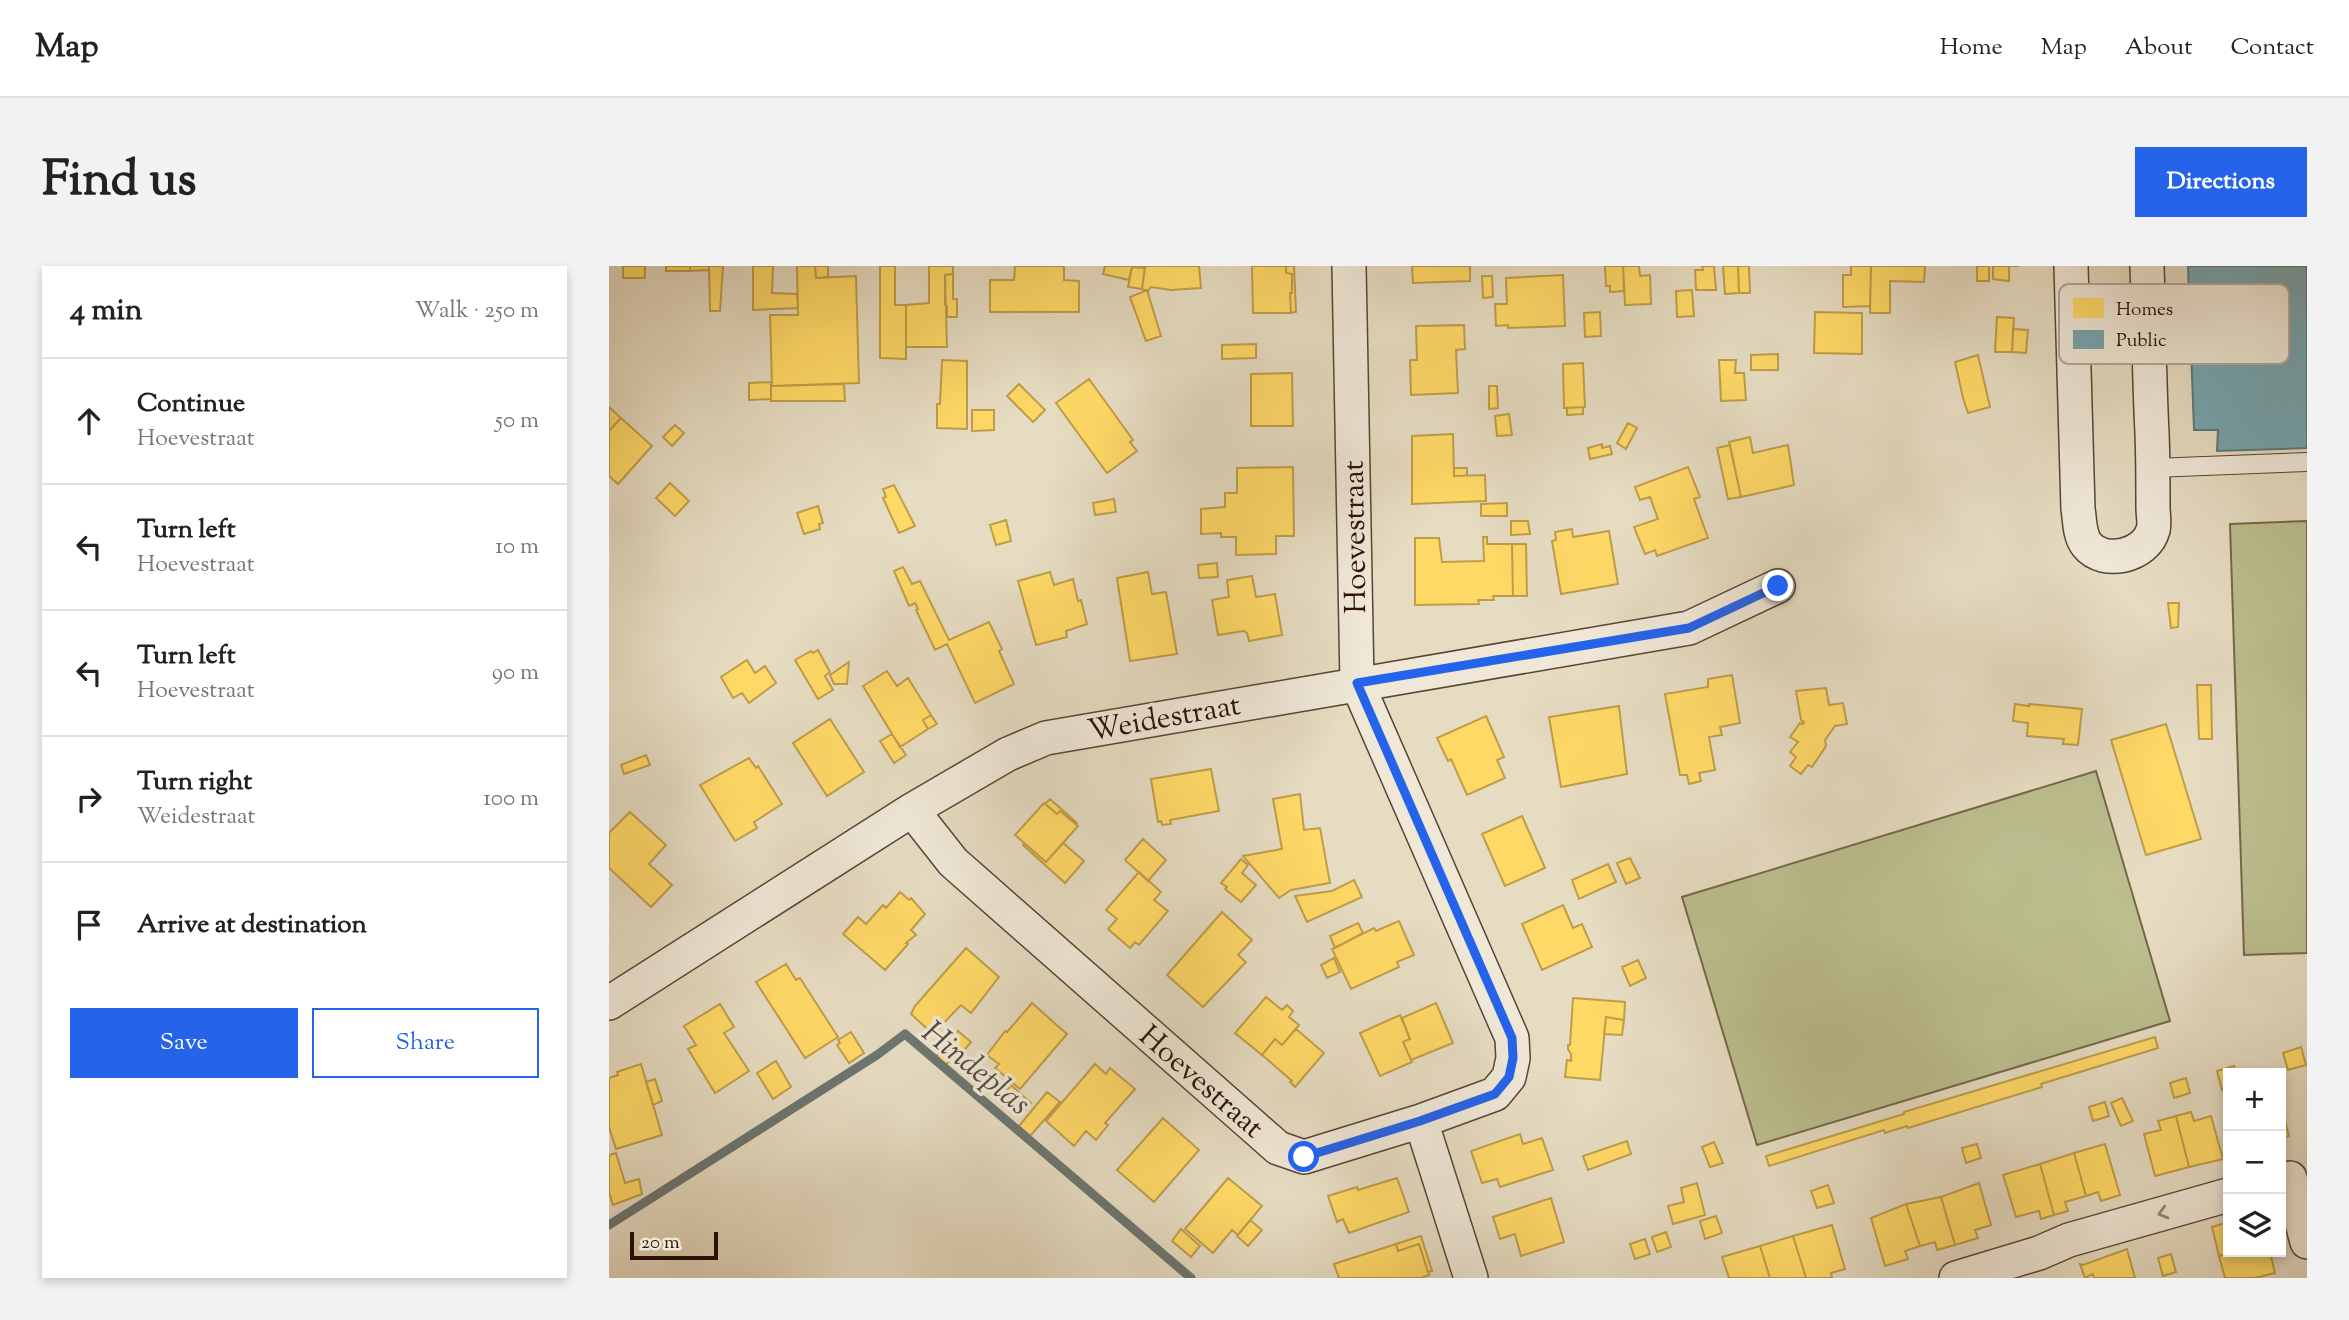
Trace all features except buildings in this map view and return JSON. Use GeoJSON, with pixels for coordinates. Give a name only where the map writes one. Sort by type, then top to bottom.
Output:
{"type":"FeatureCollection","features":[{"type":"Feature","properties":{"kind":"street","name":"Hoevestraat"},"geometry":{"type":"LineString","coordinates":[[912,810],[953,862],[1278,1148],[1304,1157],[1420,1121],[1495,1094],[1509,1077],[1513,1058],[1512,1038],[1357,683],[1349,266]]}},
{"type":"Feature","properties":{"kind":"street"},"geometry":{"type":"LineString","coordinates":[[2071,266],[2072,284]]}},
{"type":"Feature","properties":{"kind":"street"},"geometry":{"type":"LineString","coordinates":[[2147,266],[2148,284]]}},
{"type":"Feature","properties":{"kind":"street"},"geometry":{"type":"LineString","coordinates":[[2074,364],[2078,509],[2082,534],[2086,544],[2097,554],[2119,556],[2133,551],[2145,542],[2153,530],[2150,364]]}},
{"type":"Feature","properties":{"kind":"street","name":"Weidestraat"},"geometry":{"type":"LineString","coordinates":[[609,1003],[912,810],[1008,754],[1046,738],[1689,628],[1778,586]]}},
{"type":"Feature","properties":{"kind":"street"},"geometry":{"type":"LineString","coordinates":[[1420,1121],[1471,1278]]}},
{"type":"Feature","properties":{"kind":"street"},"geometry":{"type":"LineString","coordinates":[[2286,1179],[2290,1178],[2307,1242]]}},
{"type":"Feature","properties":{"kind":"street"},"geometry":{"type":"LineString","coordinates":[[1956,1278],[2042,1266],[2069,1240],[2223,1196]]}},
{"type":"Feature","properties":{"kind":"lane"},"geometry":{"type":"LineString","coordinates":[[2153,468],[2307,463]]}},
{"type":"Feature","properties":{"kind":"green space"},"geometry":{"type":"Polygon","coordinates":[[[2307,521],[2307,953],[2244,955],[2230,524],[2307,521]]]}},
{"type":"Feature","properties":{"kind":"green space"},"geometry":{"type":"Polygon","coordinates":[[[2096,771],[2170,1021],[1757,1145],[1682,897],[2096,771]]]}},
{"type":"Feature","properties":{"kind":"waterway","name":"Hindeplas"},"geometry":{"type":"LineString","coordinates":[[609,1225],[877,1055],[905,1034],[1191,1278]]}},
{"type":"Feature","properties":{"kind":"route"},"geometry":{"type":"LineString","coordinates":[[1304,1157],[1420,1121],[1495,1094],[1509,1077],[1513,1058],[1512,1038],[1357,683],[1689,628],[1778,586]]}}]}
